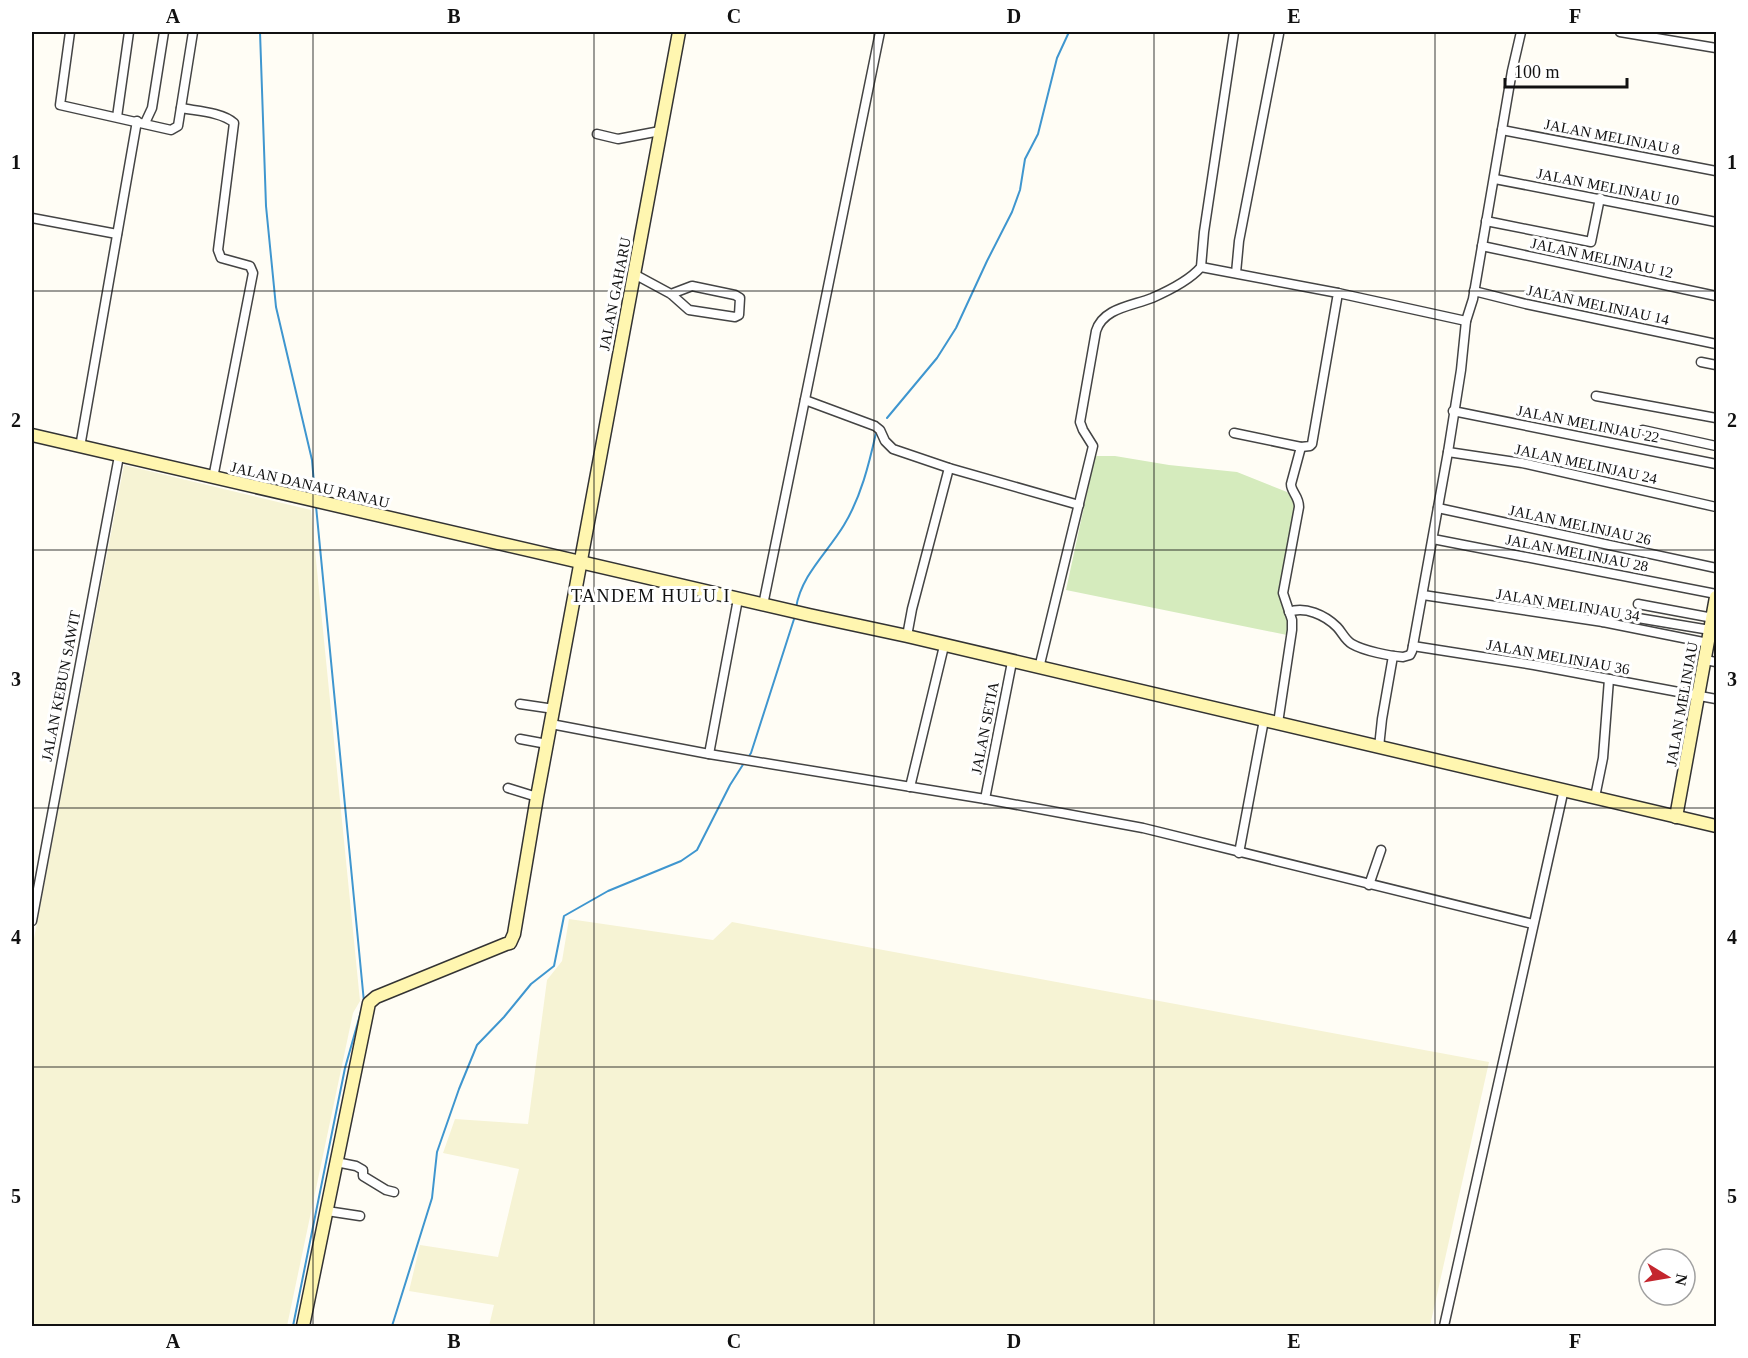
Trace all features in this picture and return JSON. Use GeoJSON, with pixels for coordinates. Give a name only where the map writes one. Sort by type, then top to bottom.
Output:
{"type":"FeatureCollection","features":[{"type":"Feature","properties":{"kind":"street"},"geometry":{"type":"LineString","coordinates":[[70,32],[59,104],[174,130],[178,126],[193,32]]}},
{"type":"Feature","properties":{"kind":"street"},"geometry":{"type":"LineString","coordinates":[[117,117],[129,32]]}},
{"type":"Feature","properties":{"kind":"street"},"geometry":{"type":"LineString","coordinates":[[80,447],[117,234],[141,122],[152,108],[164,32]]}},
{"type":"Feature","properties":{"kind":"street","name":"JALAN GAHARU"},"geometry":{"type":"LineString","coordinates":[[336,1162],[369,1003],[376,997],[506,944],[513,939],[537,797],[679,32]]}},
{"type":"Feature","properties":{"kind":"street"},"geometry":{"type":"LineString","coordinates":[[763,605],[880,32]]}},
{"type":"Feature","properties":{"kind":"street"},"geometry":{"type":"LineString","coordinates":[[1039,668],[1093,446],[1080,422],[1099,323],[1113,312],[1152,298],[1182,282],[1201,267],[1234,32]]}},
{"type":"Feature","properties":{"kind":"street"},"geometry":{"type":"LineString","coordinates":[[1289,612],[1300,610],[1321,615],[1338,628],[1351,644],[1393,656],[1407,657],[1413,646],[1448,452],[1466,321],[1474,291],[1521,32]]}},
{"type":"Feature","properties":{"kind":"street"},"geometry":{"type":"LineString","coordinates":[[1620,32],[1654,35],[1716,48]]}},
{"type":"Feature","properties":{"kind":"street"},"geometry":{"type":"LineString","coordinates":[[1236,273],[1239,241],[1279,34]]}},
{"type":"Feature","properties":{"kind":"street"},"geometry":{"type":"LineString","coordinates":[[181,108],[215,115],[234,123],[218,250],[221,258],[250,266],[253,273],[213,478]]}},
{"type":"Feature","properties":{"kind":"street","name":"JALAN MELINJAU 8"},"geometry":{"type":"LineString","coordinates":[[1502,130],[1716,171]]}},
{"type":"Feature","properties":{"kind":"street"},"geometry":{"type":"LineString","coordinates":[[597,134],[618,139],[660,131]]}},
{"type":"Feature","properties":{"kind":"street","name":"JALAN MELINJAU 10"},"geometry":{"type":"LineString","coordinates":[[1494,179],[1716,222]]}},
{"type":"Feature","properties":{"kind":"street"},"geometry":{"type":"LineString","coordinates":[[1486,221],[1591,242],[1600,198]]}},
{"type":"Feature","properties":{"kind":"street"},"geometry":{"type":"LineString","coordinates":[[32,218],[117,234]]}},
{"type":"Feature","properties":{"kind":"street","name":"JALAN MELINJAU 12"},"geometry":{"type":"LineString","coordinates":[[1482,246],[1716,296]]}},
{"type":"Feature","properties":{"kind":"street"},"geometry":{"type":"LineString","coordinates":[[1201,267],[1338,293],[1466,321]]}},
{"type":"Feature","properties":{"kind":"street"},"geometry":{"type":"LineString","coordinates":[[634,274],[671,294],[694,311],[735,317],[739,315],[740,298],[735,295],[692,286],[671,294]]}},
{"type":"Feature","properties":{"kind":"street","name":"JALAN MELINJAU 14"},"geometry":{"type":"LineString","coordinates":[[1474,291],[1716,344]]}},
{"type":"Feature","properties":{"kind":"street"},"geometry":{"type":"LineString","coordinates":[[1234,433],[1300,447],[1310,446],[1313,440],[1338,293]]}},
{"type":"Feature","properties":{"kind":"street"},"geometry":{"type":"LineString","coordinates":[[1701,362],[1716,365]]}},
{"type":"Feature","properties":{"kind":"street"},"geometry":{"type":"LineString","coordinates":[[1596,396],[1716,418]]}},
{"type":"Feature","properties":{"kind":"street"},"geometry":{"type":"LineString","coordinates":[[805,400],[875,426],[893,449],[949,468],[1079,505]]}},
{"type":"Feature","properties":{"kind":"street","name":"JALAN MELINJAU 22"},"geometry":{"type":"LineString","coordinates":[[1453,411],[1716,464]]}},
{"type":"Feature","properties":{"kind":"street"},"geometry":{"type":"LineString","coordinates":[[1643,430],[1716,446]]}},
{"type":"Feature","properties":{"kind":"street","name":"JALAN DANAU RANAU"},"geometry":{"type":"LineString","coordinates":[[32,435],[763,605],[907,636],[1716,826]]}},
{"type":"Feature","properties":{"kind":"street"},"geometry":{"type":"LineString","coordinates":[[1278,723],[1292,630],[1283,593],[1299,507],[1299,500],[1290,487],[1300,447]]}},
{"type":"Feature","properties":{"kind":"street","name":"JALAN MELINJAU 24"},"geometry":{"type":"LineString","coordinates":[[1448,452],[1522,463],[1716,507]]}},
{"type":"Feature","properties":{"kind":"street","name":"JALAN KEBUN SAWIT"},"geometry":{"type":"LineString","coordinates":[[32,921],[119,456]]}},
{"type":"Feature","properties":{"kind":"street"},"geometry":{"type":"LineString","coordinates":[[907,636],[920,576],[949,468]]}},
{"type":"Feature","properties":{"kind":"street","name":"JALAN MELINJAU 26"},"geometry":{"type":"LineString","coordinates":[[1438,508],[1716,567]]}},
{"type":"Feature","properties":{"kind":"street","name":"JALAN MELINJAU 28"},"geometry":{"type":"LineString","coordinates":[[1433,539],[1716,595]]}},
{"type":"Feature","properties":{"kind":"street","name":"JALAN MELINJAU 34"},"geometry":{"type":"LineString","coordinates":[[1423,595],[1603,622],[1708,643]]}},
{"type":"Feature","properties":{"kind":"street","name":"JALAN MELINJAU"},"geometry":{"type":"LineString","coordinates":[[1676,817],[1698,696],[1711,661],[1708,643],[1713,624],[1716,595]]}},
{"type":"Feature","properties":{"kind":"street"},"geometry":{"type":"LineString","coordinates":[[709,754],[738,599]]}},
{"type":"Feature","properties":{"kind":"street"},"geometry":{"type":"LineString","coordinates":[[1638,604],[1713,624]]}},
{"type":"Feature","properties":{"kind":"street"},"geometry":{"type":"LineString","coordinates":[[1603,622],[1614,614],[1713,624]]}},
{"type":"Feature","properties":{"kind":"street"},"geometry":{"type":"LineString","coordinates":[[910,787],[944,646]]}},
{"type":"Feature","properties":{"kind":"street","name":"JALAN MELINJAU 36"},"geometry":{"type":"LineString","coordinates":[[1413,646],[1534,665],[1716,699]]}},
{"type":"Feature","properties":{"kind":"street"},"geometry":{"type":"LineString","coordinates":[[1379,747],[1393,656]]}},
{"type":"Feature","properties":{"kind":"street","name":"JALAN SETIA"},"geometry":{"type":"LineString","coordinates":[[985,799],[1012,662]]}},
{"type":"Feature","properties":{"kind":"street"},"geometry":{"type":"LineString","coordinates":[[1595,797],[1603,759],[1609,679]]}},
{"type":"Feature","properties":{"kind":"street"},"geometry":{"type":"LineString","coordinates":[[520,704],[554,709]]}},
{"type":"Feature","properties":{"kind":"street"},"geometry":{"type":"LineString","coordinates":[[1239,853],[1264,720]]}},
{"type":"Feature","properties":{"kind":"street"},"geometry":{"type":"LineString","coordinates":[[551,724],[754,762],[985,799],[1143,828],[1533,924]]}},
{"type":"Feature","properties":{"kind":"street"},"geometry":{"type":"LineString","coordinates":[[520,739],[547,744]]}},
{"type":"Feature","properties":{"kind":"street"},"geometry":{"type":"LineString","coordinates":[[508,788],[537,797]]}},
{"type":"Feature","properties":{"kind":"street"},"geometry":{"type":"LineString","coordinates":[[1444,1326],[1564,789]]}},
{"type":"Feature","properties":{"kind":"street"},"geometry":{"type":"LineString","coordinates":[[1369,885],[1381,850]]}},
{"type":"Feature","properties":{"kind":"street"},"geometry":{"type":"LineString","coordinates":[[303,1326],[336,1162],[356,1166],[363,1170],[363,1176],[386,1190],[394,1192]]}},
{"type":"Feature","properties":{"kind":"street"},"geometry":{"type":"LineString","coordinates":[[327,1211],[360,1216]]}},
{"type":"Feature","properties":{"kind":"shaded area"},"geometry":{"type":"Polygon","coordinates":[[[124,465],[311,510],[360,1001],[353,1013],[287,1326],[32,1326],[32,949],[124,465]]]}},
{"type":"Feature","properties":{"kind":"shaded area"},"geometry":{"type":"Polygon","coordinates":[[[569,919],[713,940],[732,922],[1489,1062],[1430,1326],[489,1326],[494,1305],[409,1291],[420,1245],[498,1257],[519,1169],[443,1153],[455,1119],[528,1124],[547,980],[562,961],[569,919]]]}},
{"type":"Feature","properties":{"kind":"green space"},"geometry":{"type":"Polygon","coordinates":[[[1095,456],[1115,456],[1169,465],[1237,472],[1287,492],[1295,503],[1281,598],[1288,622],[1287,635],[1066,590],[1095,456]]]}},
{"type":"Feature","properties":{"kind":"waterway"},"geometry":{"type":"LineString","coordinates":[[260,32],[266,206],[276,307],[312,460],[315,495]]}},
{"type":"Feature","properties":{"kind":"waterway"},"geometry":{"type":"LineString","coordinates":[[887,418],[937,358],[956,328],[1012,212],[1020,190],[1025,159],[1038,134],[1057,58],[1069,32]]}},
{"type":"Feature","properties":{"kind":"waterway"},"geometry":{"type":"LineString","coordinates":[[796,608],[809,574],[838,535],[855,503],[876,433]]}},
{"type":"Feature","properties":{"kind":"waterway"},"geometry":{"type":"LineString","coordinates":[[316,506],[364,1002]]}},
{"type":"Feature","properties":{"kind":"waterway"},"geometry":{"type":"LineString","coordinates":[[747,759],[751,753],[795,616]]}},
{"type":"Feature","properties":{"kind":"waterway"},"geometry":{"type":"LineString","coordinates":[[392,1326],[432,1198],[437,1152],[477,1045],[531,984],[554,966],[564,916],[608,891],[681,861],[697,850],[730,785],[744,763]]}},
{"type":"Feature","properties":{"kind":"waterway"},"geometry":{"type":"LineString","coordinates":[[293,1326],[345,1068],[362,1008]]}},
{"type":"Feature","properties":{"kind":"district","name":"TANDEM HULU I"},"geometry":{"type":"Point","coordinates":[651,596]}}]}
